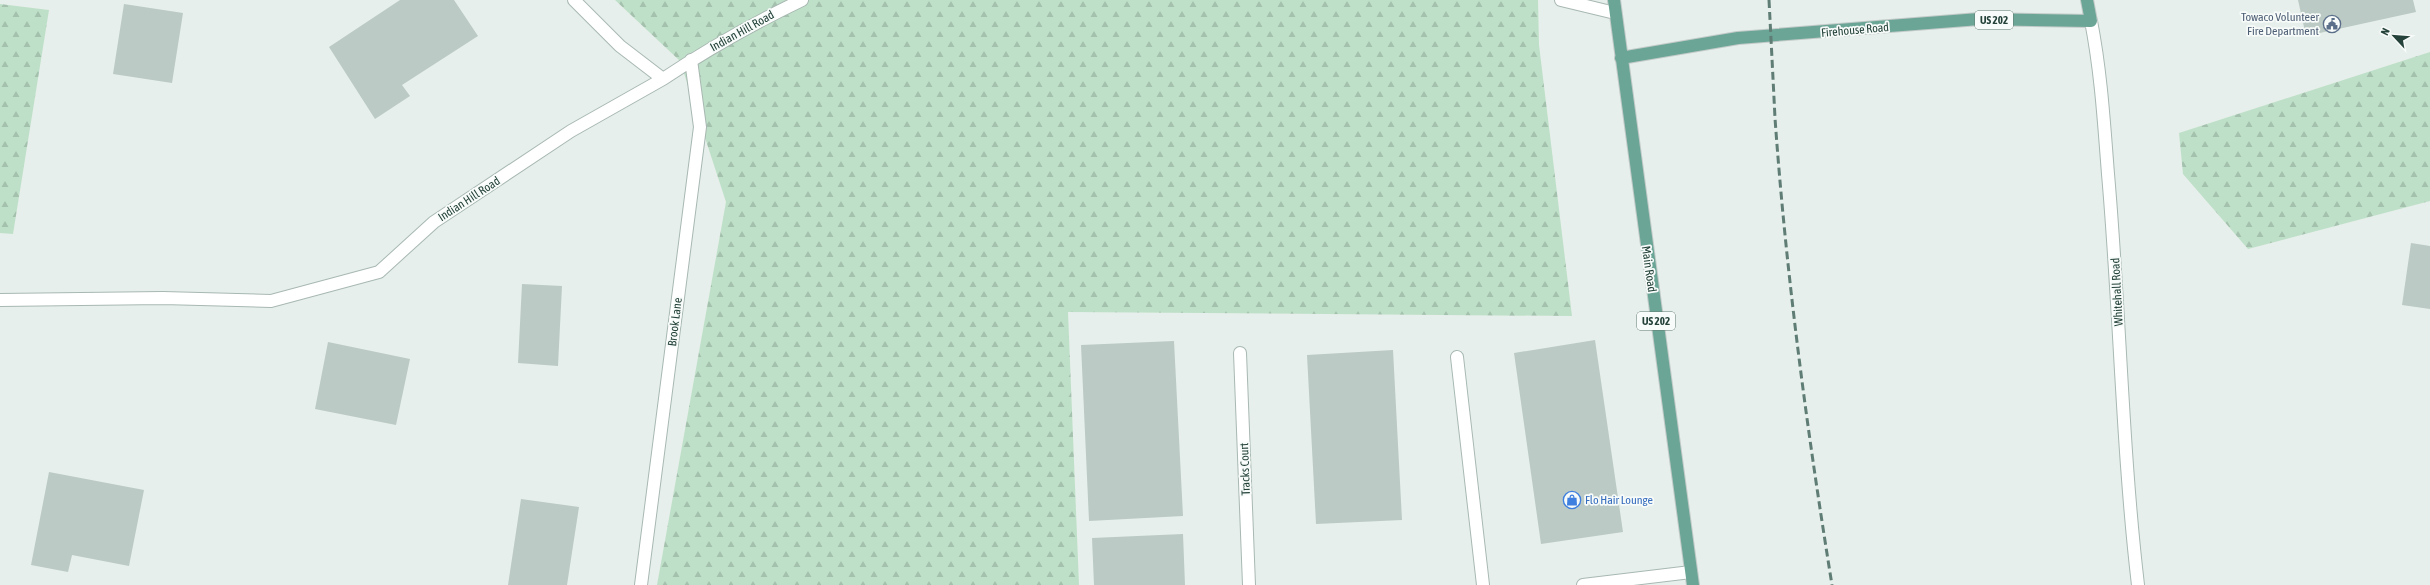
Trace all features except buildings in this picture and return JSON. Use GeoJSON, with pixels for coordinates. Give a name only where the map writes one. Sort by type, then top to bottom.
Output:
{"type":"FeatureCollection","features":[{"type":"Feature","properties":{"kind":"main road","name":"Main Road"},"geometry":{"type":"LineString","coordinates":[[1614,0],[1693,585]]}},
{"type":"Feature","properties":{"kind":"main road","name":"Whitehall Road"},"geometry":{"type":"LineString","coordinates":[[2087,0],[2091,21]]}},
{"type":"Feature","properties":{"kind":"main road","name":"Firehouse Road"},"geometry":{"type":"LineString","coordinates":[[1621,58],[1738,38],[1979,19],[2091,21]]}},
{"type":"Feature","properties":{"kind":"street"},"geometry":{"type":"LineString","coordinates":[[574,0],[620,46],[664,79]]}},
{"type":"Feature","properties":{"kind":"street","name":"Indian Hill Road"},"geometry":{"type":"LineString","coordinates":[[0,300],[163,298],[271,301],[379,272],[434,222],[571,131],[664,79],[691,60],[759,21],[802,0]]}},
{"type":"Feature","properties":{"kind":"street"},"geometry":{"type":"LineString","coordinates":[[1561,0],[1616,13]]}},
{"type":"Feature","properties":{"kind":"street","name":"Whitehall Road"},"geometry":{"type":"LineString","coordinates":[[2091,21],[2099,62],[2116,270],[2125,436],[2138,585]]}},
{"type":"Feature","properties":{"kind":"street","name":"Brook Lane"},"geometry":{"type":"LineString","coordinates":[[641,585],[700,127],[691,60]]}},
{"type":"Feature","properties":{"kind":"street","name":"Tracks Court"},"geometry":{"type":"LineString","coordinates":[[1240,353],[1249,585]]}},
{"type":"Feature","properties":{"kind":"street"},"geometry":{"type":"LineString","coordinates":[[1457,357],[1483,585]]}},
{"type":"Feature","properties":{"kind":"street"},"geometry":{"type":"LineString","coordinates":[[1583,585],[1691,572]]}},
{"type":"Feature","properties":{"kind":"green space"},"geometry":{"type":"Polygon","coordinates":[[[615,0],[1538,0],[1539,45],[1572,316],[1068,312],[1079,585],[657,585],[726,202],[680,61],[615,0]]]}},
{"type":"Feature","properties":{"kind":"green space"},"geometry":{"type":"Polygon","coordinates":[[[0,4],[49,10],[13,234],[0,233],[0,4]]]}},
{"type":"Feature","properties":{"kind":"green space"},"geometry":{"type":"Polygon","coordinates":[[[2430,52],[2430,201],[2248,249],[2183,174],[2179,133],[2430,52]]]}},
{"type":"Feature","properties":{"kind":"railway"},"geometry":{"type":"LineString","coordinates":[[1769,0],[1775,118],[1791,293],[1814,469],[1832,585]]}},
{"type":"Feature","properties":{"kind":"place","name":"Towaco Volunteer Fire Department"},"geometry":{"type":"Point","coordinates":[2332,24]}},
{"type":"Feature","properties":{"kind":"place","name":"Flo Hair Lounge"},"geometry":{"type":"Point","coordinates":[1572,500]}}]}
